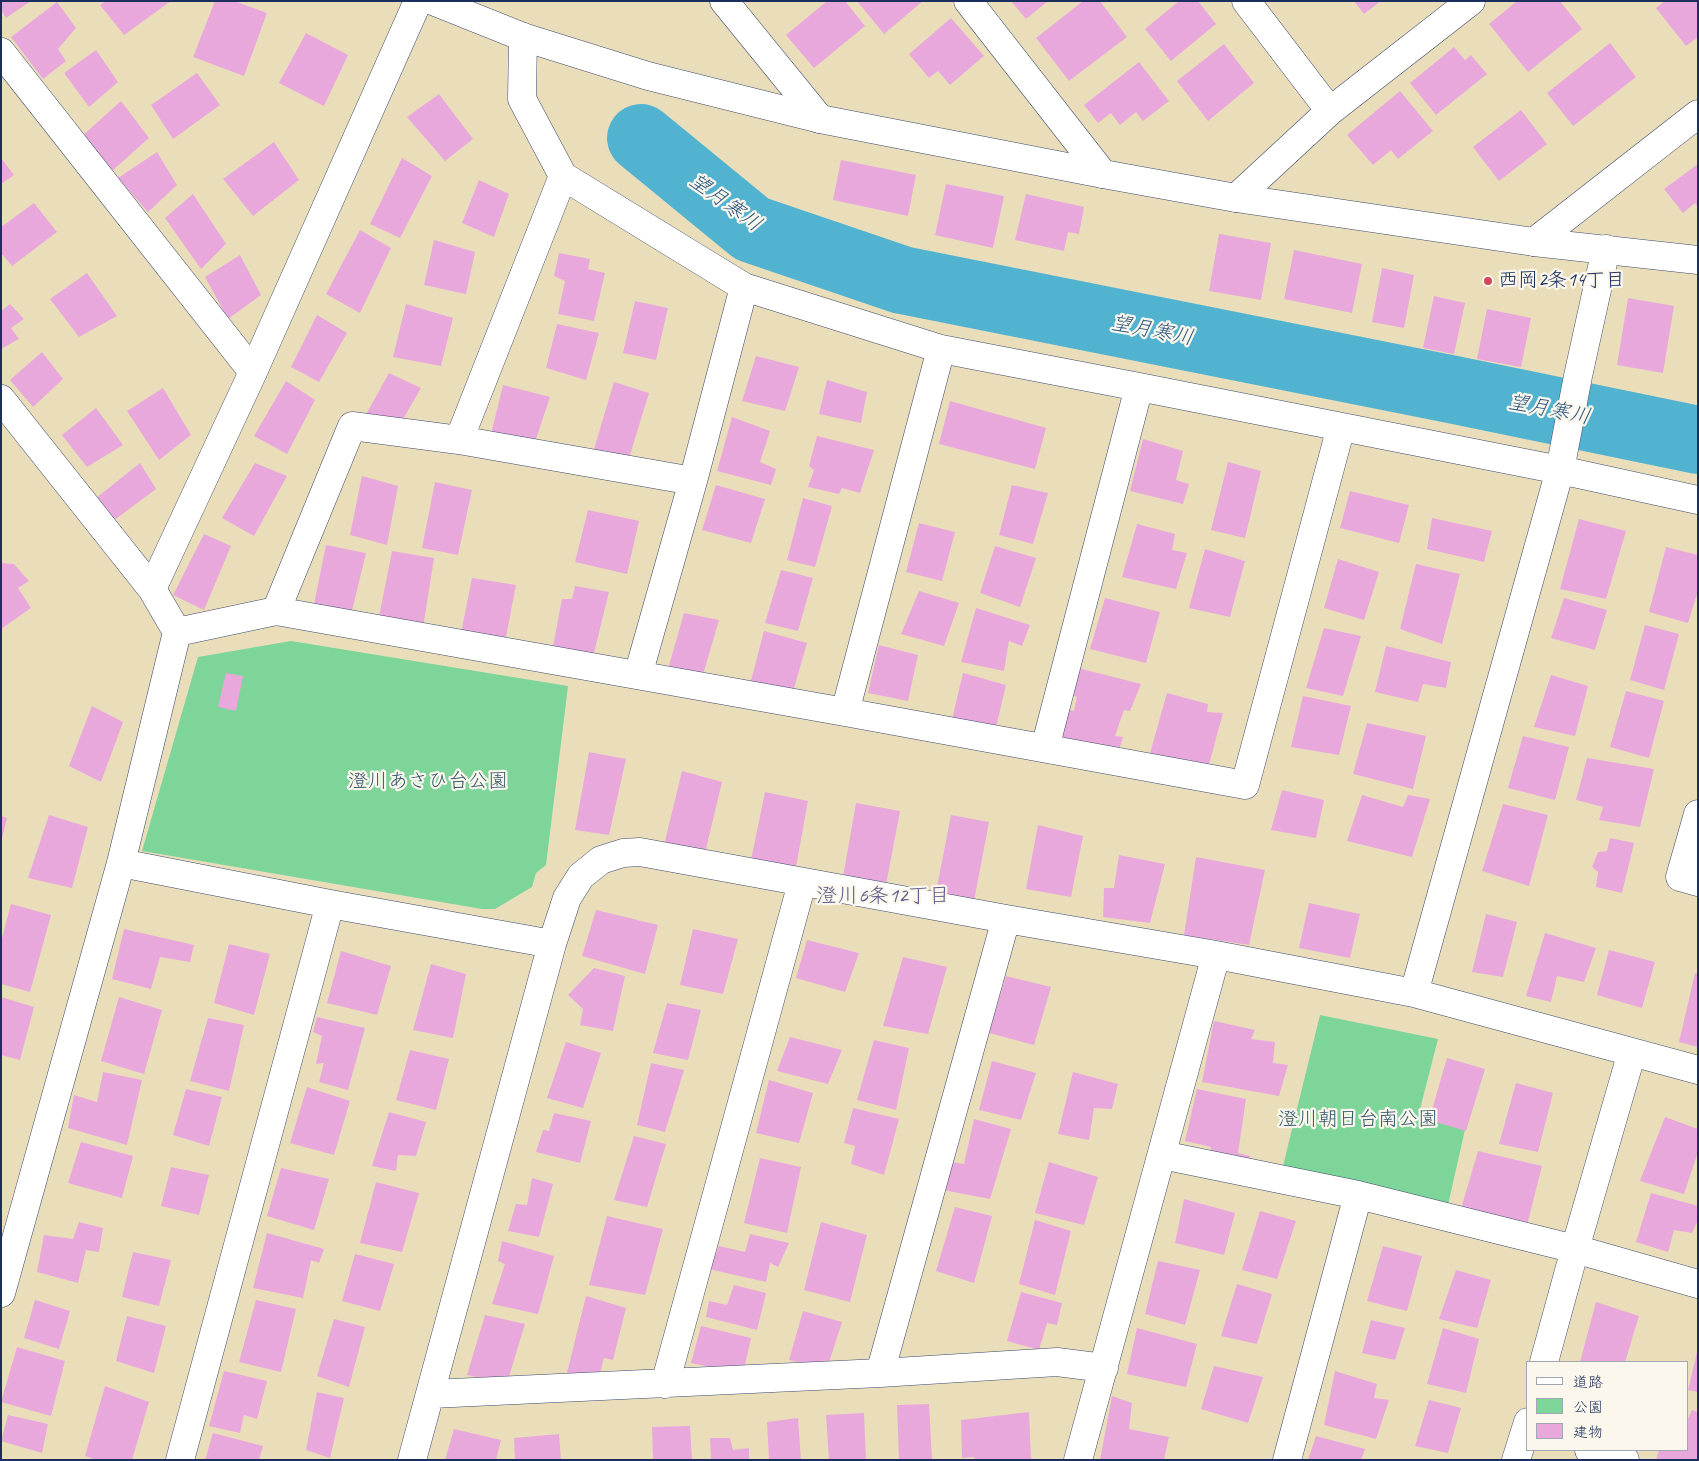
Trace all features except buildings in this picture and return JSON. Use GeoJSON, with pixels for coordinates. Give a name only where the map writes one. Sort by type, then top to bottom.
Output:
{"type":"FeatureCollection","features":[{"type":"Feature","properties":{"kind":"street"},"geometry":{"type":"LineString","coordinates":[[152,589],[253,372],[418,1]]}},
{"type":"Feature","properties":{"kind":"street"},"geometry":{"type":"LineString","coordinates":[[433,1],[524,38],[648,76],[820,118],[1103,174],[1236,198],[1534,242],[1698,260]]}},
{"type":"Feature","properties":{"kind":"street"},"geometry":{"type":"LineString","coordinates":[[724,1],[820,118]]}},
{"type":"Feature","properties":{"kind":"street"},"geometry":{"type":"LineString","coordinates":[[968,1],[1103,174]]}},
{"type":"Feature","properties":{"kind":"street"},"geometry":{"type":"LineString","coordinates":[[1246,1],[1330,111]]}},
{"type":"Feature","properties":{"kind":"street"},"geometry":{"type":"LineString","coordinates":[[1236,198],[1330,111],[1471,1]]}},
{"type":"Feature","properties":{"kind":"street"},"geometry":{"type":"LineString","coordinates":[[524,38],[522,99],[563,176],[744,287],[941,349],[1560,470],[1698,500]]}},
{"type":"Feature","properties":{"kind":"street"},"geometry":{"type":"LineString","coordinates":[[1,52],[253,372]]}},
{"type":"Feature","properties":{"kind":"street"},"geometry":{"type":"LineString","coordinates":[[1534,242],[1698,114]]}},
{"type":"Feature","properties":{"kind":"street"},"geometry":{"type":"LineString","coordinates":[[459,440],[563,176]]}},
{"type":"Feature","properties":{"kind":"street"},"geometry":{"type":"LineString","coordinates":[[1414,993],[1560,470],[1578,376],[1606,249]]}},
{"type":"Feature","properties":{"kind":"street"},"geometry":{"type":"LineString","coordinates":[[638,675],[693,481],[744,287]]}},
{"type":"Feature","properties":{"kind":"street"},"geometry":{"type":"LineString","coordinates":[[845,712],[941,349]]}},
{"type":"Feature","properties":{"kind":"street"},"geometry":{"type":"LineString","coordinates":[[1045,748],[1139,387]]}},
{"type":"Feature","properties":{"kind":"street"},"geometry":{"type":"LineString","coordinates":[[1,399],[152,589],[177,632],[121,863],[1,1293]]}},
{"type":"Feature","properties":{"kind":"street"},"geometry":{"type":"LineString","coordinates":[[276,611],[352,426],[459,440],[693,481]]}},
{"type":"Feature","properties":{"kind":"street"},"geometry":{"type":"LineString","coordinates":[[177,632],[276,611],[1245,785],[1342,427]]}},
{"type":"Feature","properties":{"kind":"street"},"geometry":{"type":"LineString","coordinates":[[1698,814],[1680,877],[1698,882]]}},
{"type":"Feature","properties":{"kind":"street"},"geometry":{"type":"LineString","coordinates":[[412,1460],[552,944],[567,898],[582,876],[601,860],[623,853],[640,852],[1006,920],[1216,955],[1414,993],[1698,1070]]}},
{"type":"Feature","properties":{"kind":"street"},"geometry":{"type":"LineString","coordinates":[[121,863],[330,904],[552,944]]}},
{"type":"Feature","properties":{"kind":"street"},"geometry":{"type":"LineString","coordinates":[[665,1384],[802,883]]}},
{"type":"Feature","properties":{"kind":"street"},"geometry":{"type":"LineString","coordinates":[[180,1460],[330,904]]}},
{"type":"Feature","properties":{"kind":"street"},"geometry":{"type":"LineString","coordinates":[[880,1373],[1006,920]]}},
{"type":"Feature","properties":{"kind":"street"},"geometry":{"type":"LineString","coordinates":[[1078,1460],[1216,955]]}},
{"type":"Feature","properties":{"kind":"street"},"geometry":{"type":"LineString","coordinates":[[1544,1361],[1574,1249],[1632,1052]]}},
{"type":"Feature","properties":{"kind":"street"},"geometry":{"type":"LineString","coordinates":[[1162,1155],[1358,1194],[1574,1249],[1698,1284]]}},
{"type":"Feature","properties":{"kind":"street"},"geometry":{"type":"LineString","coordinates":[[1287,1460],[1358,1194]]}},
{"type":"Feature","properties":{"kind":"street"},"geometry":{"type":"LineString","coordinates":[[431,1394],[665,1384],[1057,1362],[1104,1368]]}},
{"type":"Feature","properties":{"kind":"street"},"geometry":{"type":"LineString","coordinates":[[1516,1460],[1526,1432]]}},
{"type":"Feature","properties":{"kind":"street"},"geometry":{"type":"LineString","coordinates":[[1592,1451],[1625,1460]]}},
{"type":"Feature","properties":{"kind":"green space","name":"澄川あさひ台公園"},"geometry":{"type":"Polygon","coordinates":[[[291,641],[568,686],[546,865],[536,873],[532,887],[495,909],[482,909],[142,851],[198,657],[291,641]]]}},
{"type":"Feature","properties":{"kind":"green space","name":"澄川朝日台南公園"},"geometry":{"type":"Polygon","coordinates":[[[1320,1015],[1438,1039],[1419,1113],[1466,1125],[1448,1205],[1283,1166],[1320,1015]]]}},
{"type":"Feature","properties":{"kind":"waterway","name":"望月寒川"},"geometry":{"type":"LineString","coordinates":[[641,138],[752,229],[902,280],[1698,440]]}},
{"type":"Feature","properties":{"kind":"place","name":"西岡2条14丁目"},"geometry":{"type":"Point","coordinates":[1488,281]}},
{"type":"Feature","properties":{"kind":"district","name":"澄川6条12丁目"},"geometry":{"type":"Point","coordinates":[883,896]}}]}
